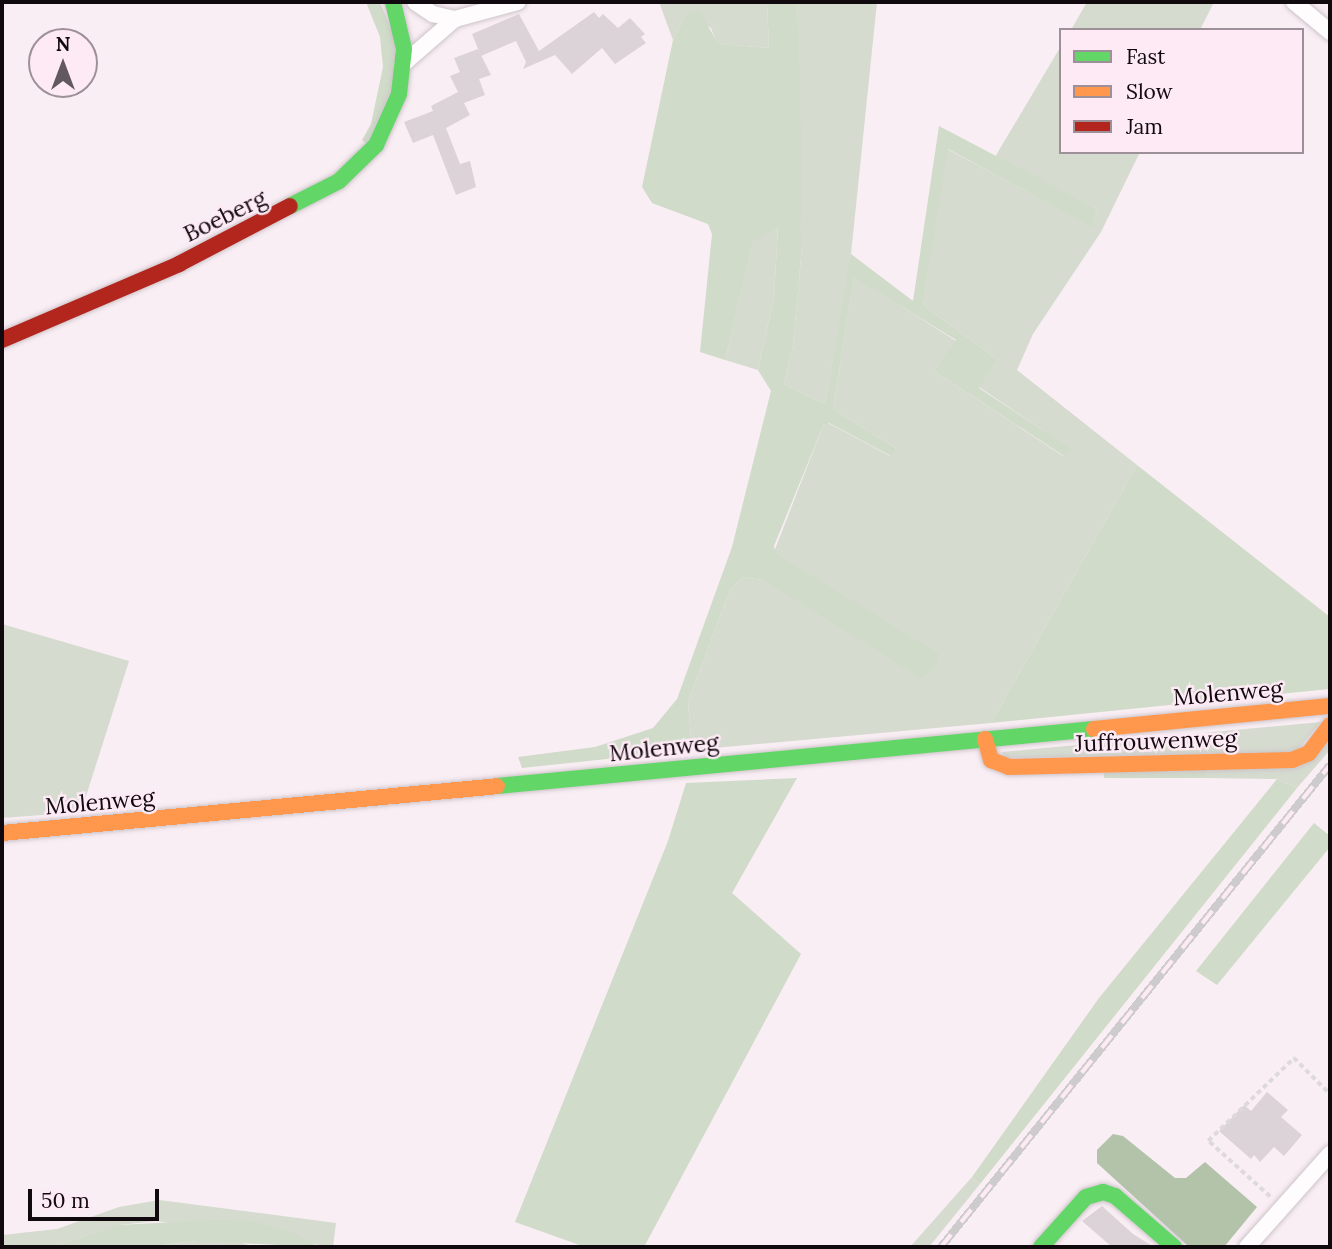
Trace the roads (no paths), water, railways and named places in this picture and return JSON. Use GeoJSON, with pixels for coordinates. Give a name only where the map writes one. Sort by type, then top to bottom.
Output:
{"type":"FeatureCollection","features":[{"type":"Feature","properties":{"kind":"main road","name":"Boeberg"},"geometry":{"type":"LineString","coordinates":[[2,340],[179,264],[319,194],[376,145],[394,107],[402,65],[393,2]]}},
{"type":"Feature","properties":{"kind":"main road","name":"Molenweg"},"geometry":{"type":"LineString","coordinates":[[2,833],[1330,706]]}},
{"type":"Feature","properties":{"kind":"main road","name":"Juffrouwenweg"},"geometry":{"type":"LineString","coordinates":[[985,740],[991,760],[1009,767],[1292,760],[1309,752],[1330,726]]}},
{"type":"Feature","properties":{"kind":"main road"},"geometry":{"type":"LineString","coordinates":[[1041,1247],[1086,1197],[1103,1192],[1115,1196],[1174,1247]]}},
{"type":"Feature","properties":{"kind":"street"},"geometry":{"type":"LineString","coordinates":[[415,2],[433,15],[455,19],[518,2]]}},
{"type":"Feature","properties":{"kind":"street"},"geometry":{"type":"LineString","coordinates":[[1294,2],[1330,32]]}},
{"type":"Feature","properties":{"kind":"street"},"geometry":{"type":"LineString","coordinates":[[402,65],[455,19]]}},
{"type":"Feature","properties":{"kind":"street"},"geometry":{"type":"LineString","coordinates":[[1247,1247],[1330,1154]]}},
{"type":"Feature","properties":{"kind":"railway"},"geometry":{"type":"LineString","coordinates":[[941,1247],[1330,765]]}}]}
